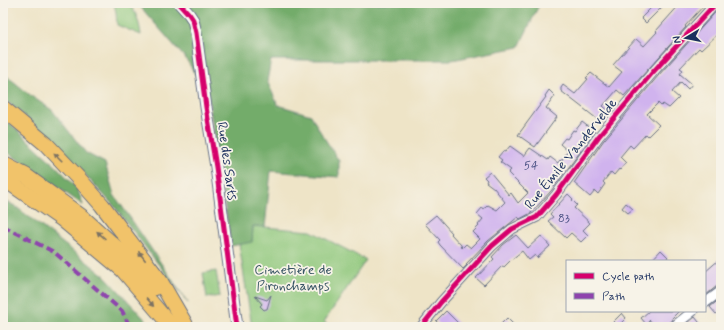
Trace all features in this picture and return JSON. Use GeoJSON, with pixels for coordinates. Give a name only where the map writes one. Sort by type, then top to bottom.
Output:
{"type":"FeatureCollection","features":[{"type":"Feature","properties":{"kind":"highway"},"geometry":{"type":"LineString","coordinates":[[3,108],[46,144],[102,205],[160,281],[181,326]]}},
{"type":"Feature","properties":{"kind":"highway"},"geometry":{"type":"LineString","coordinates":[[3,164],[26,176],[87,222],[130,260],[181,326]]}},
{"type":"Feature","properties":{"kind":"highway"},"geometry":{"type":"LineString","coordinates":[[3,178],[62,219],[123,270],[181,326]]}},
{"type":"Feature","properties":{"kind":"highway"},"geometry":{"type":"LineString","coordinates":[[3,189],[62,219]]}},
{"type":"Feature","properties":{"kind":"street","name":"Rue des Sarts"},"geometry":{"type":"LineString","coordinates":[[179,3],[189,14],[196,33],[216,167],[237,327]]}},
{"type":"Feature","properties":{"kind":"street","name":"Rue Émile Vandervelde"},"geometry":{"type":"LineString","coordinates":[[421,327],[440,302],[492,246],[512,229],[537,217],[556,195],[599,136],[653,72],[716,3]]}},
{"type":"Feature","properties":{"kind":"street"},"geometry":{"type":"LineString","coordinates":[[706,302],[721,291]]}},
{"type":"Feature","properties":{"kind":"street"},"geometry":{"type":"LineString","coordinates":[[672,327],[692,312]]}},
{"type":"Feature","properties":{"kind":"green space"},"geometry":{"type":"Polygon","coordinates":[[[114,3],[126,3],[132,8],[138,22],[141,35],[117,25],[114,3]]]}},
{"type":"Feature","properties":{"kind":"green space"},"geometry":{"type":"Polygon","coordinates":[[[137,3],[540,3],[519,47],[452,60],[271,60],[267,81],[278,105],[311,115],[339,161],[339,177],[271,171],[265,227],[253,226],[252,242],[231,246],[208,95],[186,59],[137,3]]]}},
{"type":"Feature","properties":{"kind":"green space"},"geometry":{"type":"Polygon","coordinates":[[[3,73],[34,98],[52,110],[86,153],[105,163],[114,195],[188,303],[114,206],[57,144],[3,98],[3,73]]]}},
{"type":"Feature","properties":{"kind":"green space"},"geometry":{"type":"Polygon","coordinates":[[[3,117],[56,166],[77,188],[83,205],[3,149],[3,117]]]}},
{"type":"Feature","properties":{"kind":"green space"},"geometry":{"type":"Polygon","coordinates":[[[3,200],[15,206],[105,276],[152,327],[3,327],[3,200]]]}},
{"type":"Feature","properties":{"kind":"green space","name":"Cimetière de Pironchamps"},"geometry":{"type":"Polygon","coordinates":[[[253,226],[311,231],[366,260],[324,322],[331,327],[252,327],[239,244],[252,241],[253,226]]]}},
{"type":"Feature","properties":{"kind":"green space"},"geometry":{"type":"Polygon","coordinates":[[[216,271],[220,296],[207,298],[203,273],[216,271]]]}},
{"type":"Feature","properties":{"kind":"building"},"geometry":{"type":"Polygon","coordinates":[[[656,3],[666,3],[646,23],[641,18],[656,3]]]}},
{"type":"Feature","properties":{"kind":"building"},"geometry":{"type":"Polygon","coordinates":[[[681,3],[706,3],[624,96],[617,90],[603,106],[609,111],[601,122],[561,91],[563,85],[575,94],[588,79],[586,78],[591,73],[609,87],[622,72],[613,65],[636,39],[644,46],[681,3]]]}},
{"type":"Feature","properties":{"kind":"building"},"geometry":{"type":"Polygon","coordinates":[[[721,6],[721,31],[701,50],[699,48],[680,68],[683,70],[680,74],[692,84],[688,89],[681,82],[672,92],[679,98],[669,108],[663,104],[661,106],[658,103],[647,114],[659,125],[648,136],[646,134],[633,148],[630,145],[620,157],[626,163],[614,175],[611,172],[603,182],[605,184],[598,194],[595,191],[590,197],[574,183],[604,140],[658,76],[721,6]]]}},
{"type":"Feature","properties":{"kind":"building"},"geometry":{"type":"Polygon","coordinates":[[[549,90],[555,96],[546,108],[557,117],[535,147],[518,135],[546,97],[545,96],[549,90]]]}},
{"type":"Feature","properties":{"kind":"building"},"geometry":{"type":"Polygon","coordinates":[[[582,122],[595,132],[551,191],[531,213],[520,219],[518,217],[488,241],[463,269],[440,245],[438,242],[440,240],[425,224],[436,215],[452,233],[451,234],[462,248],[466,244],[471,248],[480,239],[473,232],[483,219],[477,214],[482,208],[484,209],[488,205],[497,210],[505,202],[494,188],[486,182],[487,180],[484,177],[490,172],[509,195],[511,193],[518,203],[528,193],[508,173],[511,170],[500,162],[502,160],[498,157],[503,151],[505,152],[510,146],[524,156],[530,148],[548,160],[550,157],[558,163],[568,151],[560,144],[565,138],[567,139],[573,130],[575,131],[582,122]]]}},
{"type":"Feature","properties":{"kind":"building"},"geometry":{"type":"Polygon","coordinates":[[[568,194],[577,205],[574,208],[590,223],[583,230],[588,235],[581,242],[571,233],[566,238],[548,221],[553,217],[550,214],[568,194]]]}},
{"type":"Feature","properties":{"kind":"building"},"geometry":{"type":"Polygon","coordinates":[[[626,203],[633,209],[628,213],[622,208],[626,203]]]}},
{"type":"Feature","properties":{"kind":"building"},"geometry":{"type":"Polygon","coordinates":[[[516,235],[528,248],[541,236],[550,246],[537,258],[535,255],[529,260],[522,251],[504,267],[502,266],[484,285],[476,278],[494,259],[492,257],[503,245],[516,235]]]}},
{"type":"Feature","properties":{"kind":"building"},"geometry":{"type":"Polygon","coordinates":[[[661,250],[668,257],[666,260],[652,260],[661,250]]]}},
{"type":"Feature","properties":{"kind":"building"},"geometry":{"type":"Polygon","coordinates":[[[721,258],[721,285],[717,286],[706,295],[706,291],[706,271],[721,258]]]}},
{"type":"Feature","properties":{"kind":"building"},"geometry":{"type":"Polygon","coordinates":[[[271,295],[267,309],[264,310],[260,306],[262,304],[255,296],[267,300],[271,295]]]}},
{"type":"Feature","properties":{"kind":"building"},"geometry":{"type":"Polygon","coordinates":[[[721,298],[721,310],[716,314],[710,307],[721,298]]]}},
{"type":"Feature","properties":{"kind":"building"},"geometry":{"type":"Polygon","coordinates":[[[446,311],[462,327],[442,327],[436,321],[446,311]]]}},
{"type":"Feature","properties":{"kind":"building"},"geometry":{"type":"Polygon","coordinates":[[[648,312],[678,312],[672,318],[673,320],[667,327],[655,327],[650,320],[646,324],[641,318],[648,312]]]}},
{"type":"Feature","properties":{"kind":"building"},"geometry":{"type":"Polygon","coordinates":[[[622,313],[626,318],[617,327],[613,322],[622,313]]]}},
{"type":"Feature","properties":{"kind":"building"},"geometry":{"type":"Polygon","coordinates":[[[695,317],[703,327],[683,327],[695,317]]]}},
{"type":"Feature","properties":{"kind":"building"},"geometry":{"type":"Polygon","coordinates":[[[507,318],[516,327],[498,327],[507,318]]]}},
{"type":"Feature","properties":{"kind":"marked path"},"geometry":{"type":"LineString","coordinates":[[3,226],[54,252],[122,311],[130,327]]}},
{"type":"Feature","properties":{"kind":"cycle path"},"geometry":{"type":"LineString","coordinates":[[179,3],[193,20],[196,33],[216,167],[237,327]]}},
{"type":"Feature","properties":{"kind":"cycle path"},"geometry":{"type":"LineString","coordinates":[[421,327],[441,302],[492,246],[512,229],[537,217],[556,195],[599,136],[653,72],[716,3]]}}]}
